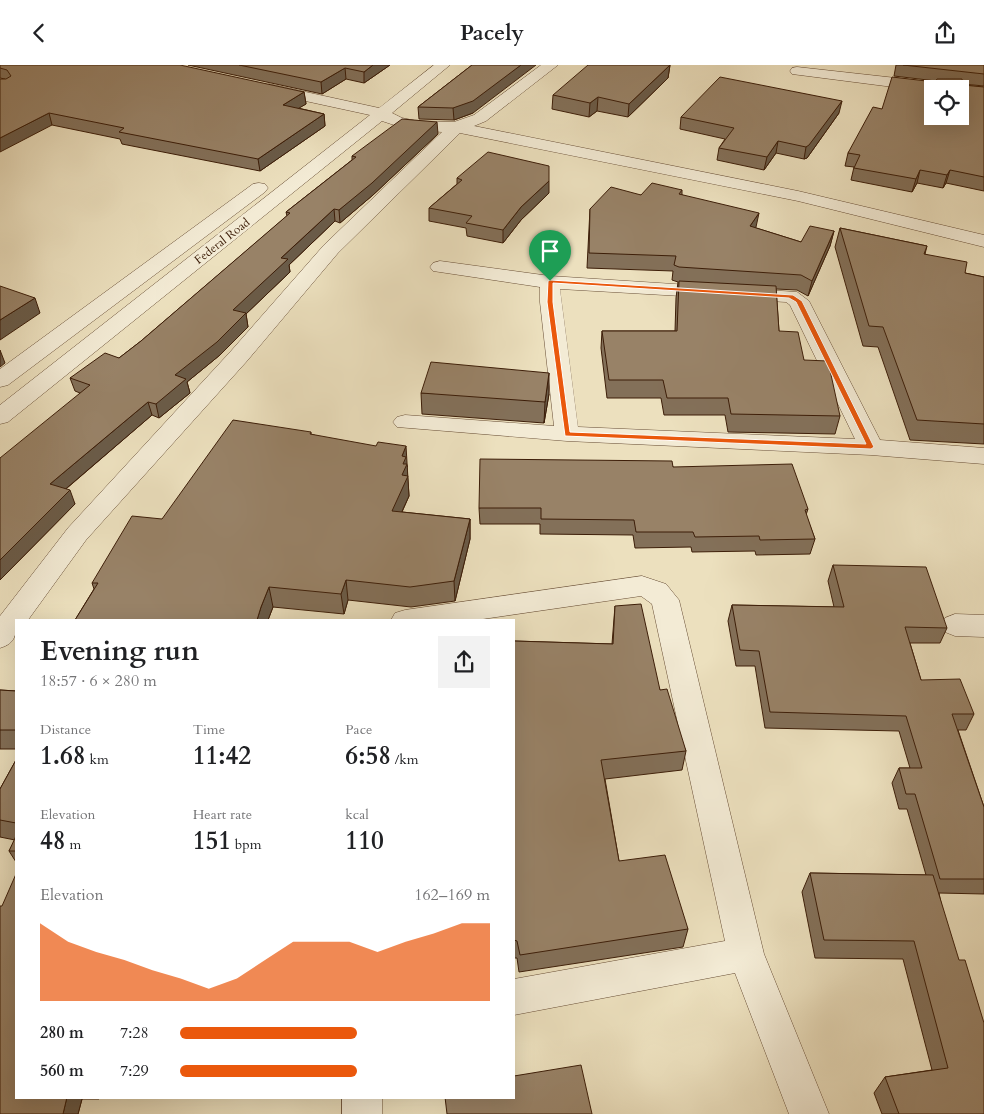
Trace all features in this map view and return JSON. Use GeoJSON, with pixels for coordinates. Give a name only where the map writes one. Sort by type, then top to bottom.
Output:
{"type":"FeatureCollection","features":[{"type":"Feature","properties":{"kind":"street","name":"Federal Road"},"geometry":{"type":"LineString","coordinates":[[0,379],[192,238],[362,109],[416,65]]}},
{"type":"Feature","properties":{"kind":"street","name":"Federal Road"},"geometry":{"type":"LineString","coordinates":[[0,417],[443,65]]}},
{"type":"Feature","properties":{"kind":"street"},"geometry":{"type":"LineString","coordinates":[[0,637],[77,534],[239,356],[331,249],[456,127],[480,118],[550,65]]}},
{"type":"Feature","properties":{"kind":"street"},"geometry":{"type":"LineString","coordinates":[[797,71],[924,86]]}},
{"type":"Feature","properties":{"kind":"street"},"geometry":{"type":"LineString","coordinates":[[258,86],[382,113],[387,119],[401,123],[431,127],[456,127],[798,196],[984,241]]}},
{"type":"Feature","properties":{"kind":"street"},"geometry":{"type":"LineString","coordinates":[[440,267],[550,281],[790,296],[799,301],[871,447]]}},
{"type":"Feature","properties":{"kind":"street"},"geometry":{"type":"LineString","coordinates":[[550,281],[550,302],[567,434]]}},
{"type":"Feature","properties":{"kind":"street"},"geometry":{"type":"LineString","coordinates":[[405,422],[567,434],[871,447],[984,456]]}},
{"type":"Feature","properties":{"kind":"street"},"geometry":{"type":"LineString","coordinates":[[412,619],[642,586],[656,591],[665,600],[746,954],[809,1114]]}},
{"type":"Feature","properties":{"kind":"street"},"geometry":{"type":"LineString","coordinates":[[955,625],[984,626]]}},
{"type":"Feature","properties":{"kind":"street"},"geometry":{"type":"LineString","coordinates":[[515,997],[746,954]]}},
{"type":"Feature","properties":{"kind":"street"},"geometry":{"type":"LineString","coordinates":[[362,1099],[362,1114]]}},
{"type":"Feature","properties":{"kind":"building"},"geometry":{"type":"Polygon","coordinates":[[[0,65],[180,65],[304,92],[283,105],[324,114],[258,159],[119,132],[124,128],[49,113],[0,138],[0,79],[6,79],[11,76],[7,70],[0,68],[0,65]]]}},
{"type":"Feature","properties":{"kind":"building"},"geometry":{"type":"Polygon","coordinates":[[[239,65],[373,65],[364,72],[345,68],[321,82],[239,65]]]}},
{"type":"Feature","properties":{"kind":"building"},"geometry":{"type":"Polygon","coordinates":[[[472,65],[521,65],[473,101],[453,108],[418,107],[472,65]]]}},
{"type":"Feature","properties":{"kind":"building"},"geometry":{"type":"Polygon","coordinates":[[[588,65],[670,65],[629,104],[598,97],[590,103],[553,95],[588,65]]]}},
{"type":"Feature","properties":{"kind":"building"},"geometry":{"type":"Polygon","coordinates":[[[903,65],[984,65],[984,74],[903,65]]]}},
{"type":"Feature","properties":{"kind":"building"},"geometry":{"type":"Polygon","coordinates":[[[720,77],[842,101],[806,147],[778,141],[767,157],[719,148],[734,128],[681,117],[720,77]]]}},
{"type":"Feature","properties":{"kind":"building"},"geometry":{"type":"Polygon","coordinates":[[[892,77],[924,81],[924,125],[969,125],[969,86],[984,87],[984,177],[950,170],[947,175],[920,170],[916,179],[854,168],[860,155],[848,153],[873,107],[882,109],[892,77]]]}},
{"type":"Feature","properties":{"kind":"building"},"geometry":{"type":"Polygon","coordinates":[[[937,79],[962,80],[936,80],[937,79]]]}},
{"type":"Feature","properties":{"kind":"building"},"geometry":{"type":"Polygon","coordinates":[[[402,119],[437,122],[372,183],[339,210],[334,209],[281,258],[288,259],[233,310],[246,313],[217,342],[175,375],[186,379],[156,404],[148,402],[50,484],[70,490],[0,560],[0,458],[90,385],[70,378],[105,353],[119,358],[141,341],[290,213],[286,212],[356,157],[352,156],[402,119]]]}},
{"type":"Feature","properties":{"kind":"building"},"geometry":{"type":"Polygon","coordinates":[[[488,152],[549,166],[549,181],[521,207],[503,230],[466,223],[472,216],[429,208],[462,180],[457,178],[488,152]]]}},
{"type":"Feature","properties":{"kind":"building"},"geometry":{"type":"Polygon","coordinates":[[[652,183],[682,190],[679,194],[759,213],[750,226],[801,242],[810,226],[834,231],[812,281],[801,275],[679,267],[674,265],[676,256],[589,253],[590,209],[611,187],[641,195],[652,183]]]}},
{"type":"Feature","properties":{"kind":"building"},"geometry":{"type":"Polygon","coordinates":[[[840,228],[927,246],[924,254],[967,262],[965,273],[984,277],[984,424],[917,420],[883,327],[869,326],[840,228]]]}},
{"type":"Feature","properties":{"kind":"building"},"geometry":{"type":"Polygon","coordinates":[[[679,281],[776,286],[779,331],[798,332],[804,360],[828,361],[840,416],[731,414],[728,398],[667,398],[663,380],[609,380],[602,331],[677,331],[679,281]]]}},
{"type":"Feature","properties":{"kind":"building"},"geometry":{"type":"Polygon","coordinates":[[[0,286],[35,298],[0,320],[0,286]]]}},
{"type":"Feature","properties":{"kind":"building"},"geometry":{"type":"Polygon","coordinates":[[[431,362],[549,373],[545,402],[421,393],[431,362]]]}},
{"type":"Feature","properties":{"kind":"building"},"geometry":{"type":"Polygon","coordinates":[[[233,420],[311,432],[310,434],[376,446],[378,442],[406,446],[402,456],[406,457],[403,464],[407,464],[402,475],[408,476],[392,511],[470,519],[454,581],[410,587],[346,580],[341,594],[269,587],[257,619],[76,619],[98,583],[92,583],[132,516],[162,519],[233,420]]]}},
{"type":"Feature","properties":{"kind":"building"},"geometry":{"type":"Polygon","coordinates":[[[480,459],[672,461],[673,467],[792,464],[808,509],[805,510],[815,539],[760,540],[759,536],[695,537],[693,532],[636,532],[634,520],[541,519],[541,508],[479,508],[480,459]]]}},
{"type":"Feature","properties":{"kind":"building"},"geometry":{"type":"Polygon","coordinates":[[[833,565],[926,567],[947,628],[905,627],[921,680],[960,679],[974,714],[952,714],[984,807],[984,879],[940,879],[915,794],[906,794],[899,768],[922,768],[906,716],[770,712],[759,651],[740,650],[732,605],[844,607],[833,565]]]}},
{"type":"Feature","properties":{"kind":"building"},"geometry":{"type":"Polygon","coordinates":[[[641,604],[660,690],[667,689],[686,751],[601,760],[619,861],[665,855],[688,929],[520,955],[517,941],[515,940],[515,641],[613,644],[615,606],[641,604]]]}},
{"type":"Feature","properties":{"kind":"building"},"geometry":{"type":"Polygon","coordinates":[[[0,690],[15,691],[15,730],[0,730],[0,690]]]}},
{"type":"Feature","properties":{"kind":"building"},"geometry":{"type":"Polygon","coordinates":[[[15,762],[15,823],[0,820],[0,789],[15,762]]]}},
{"type":"Feature","properties":{"kind":"building"},"geometry":{"type":"Polygon","coordinates":[[[15,838],[15,851],[9,851],[15,838]]]}},
{"type":"Feature","properties":{"kind":"building"},"geometry":{"type":"Polygon","coordinates":[[[810,873],[933,875],[959,960],[965,960],[984,1023],[984,1114],[899,1114],[885,1077],[948,1068],[914,941],[824,940],[810,873]]]}},
{"type":"Feature","properties":{"kind":"building"},"geometry":{"type":"Polygon","coordinates":[[[15,876],[15,1099],[67,1099],[63,1114],[0,1114],[0,906],[2,906],[15,876]]]}},
{"type":"Feature","properties":{"kind":"building"},"geometry":{"type":"Polygon","coordinates":[[[581,1065],[592,1114],[447,1114],[445,1099],[515,1099],[515,1076],[581,1065]]]}},
{"type":"Feature","properties":{"kind":"route"},"geometry":{"type":"LineString","coordinates":[[550,281],[790,296],[799,301],[871,447],[567,434],[568,426],[550,302],[550,281]]}}]}
